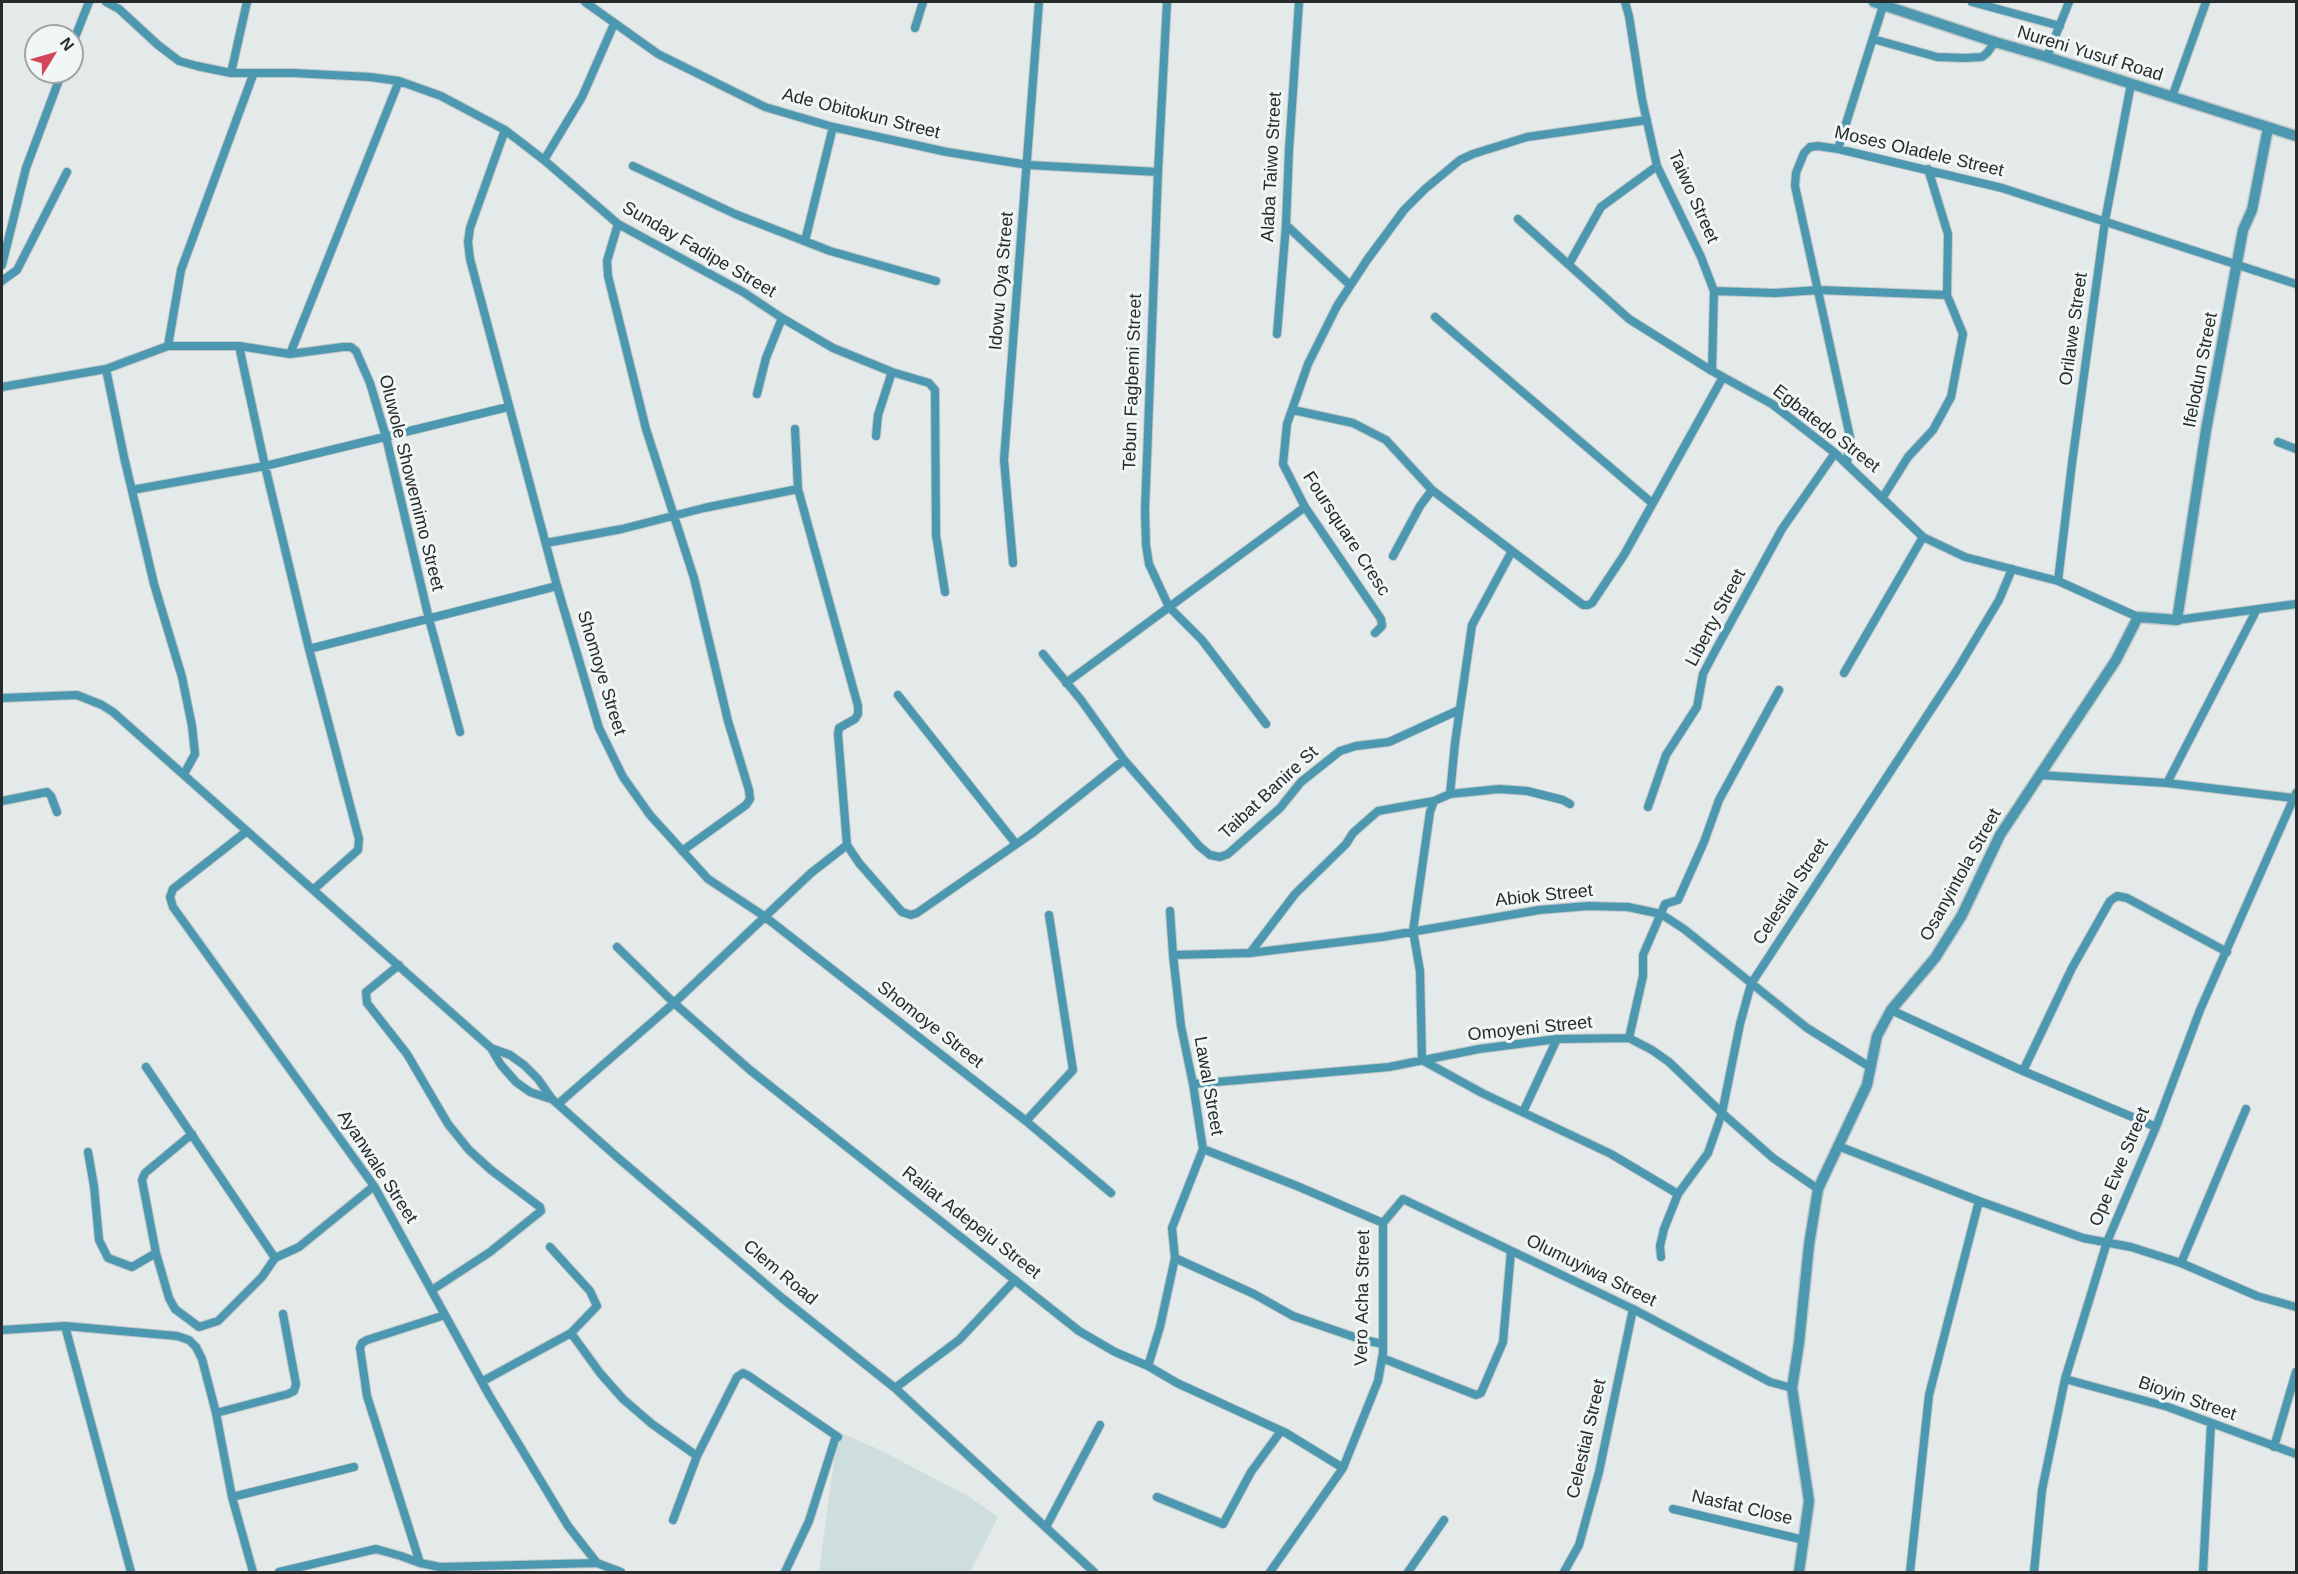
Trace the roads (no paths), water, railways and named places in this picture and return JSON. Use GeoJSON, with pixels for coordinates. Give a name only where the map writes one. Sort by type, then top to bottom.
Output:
{"type":"FeatureCollection","features":[{"type":"Feature","properties":{"kind":"street"},"geometry":{"type":"LineString","coordinates":[[80,24],[89,2]]}},
{"type":"Feature","properties":{"kind":"street","name":"Sunday Fadipe Street"},"geometry":{"type":"LineString","coordinates":[[106,2],[119,9],[179,61],[231,73],[252,75],[293,73],[370,77],[399,81],[441,96],[505,130],[544,160],[618,224],[743,292],[834,348],[892,372],[929,383],[935,390],[936,535],[945,592]]}},
{"type":"Feature","properties":{"kind":"street"},"geometry":{"type":"LineString","coordinates":[[231,73],[247,2]]}},
{"type":"Feature","properties":{"kind":"street","name":"Ade Obitokun Street"},"geometry":{"type":"LineString","coordinates":[[585,2],[658,54],[765,107],[833,127],[947,153],[1028,165],[1158,172]]}},
{"type":"Feature","properties":{"kind":"street"},"geometry":{"type":"LineString","coordinates":[[915,28],[923,2]]}},
{"type":"Feature","properties":{"kind":"street","name":"Idowu Oya Street"},"geometry":{"type":"LineString","coordinates":[[1013,563],[1004,460],[1039,2]]}},
{"type":"Feature","properties":{"kind":"street","name":"Tebun Fagbemi Street"},"geometry":{"type":"LineString","coordinates":[[1167,2],[1158,172],[1145,522],[1149,564],[1169,607],[1202,640],[1266,724]]}},
{"type":"Feature","properties":{"kind":"street","name":"Alaba Taiwo Street"},"geometry":{"type":"LineString","coordinates":[[1277,334],[1299,2]]}},
{"type":"Feature","properties":{"kind":"street","name":"Taiwo Street"},"geometry":{"type":"LineString","coordinates":[[1625,2],[1658,166],[1676,209],[1701,257],[1714,291],[1712,371]]}},
{"type":"Feature","properties":{"kind":"street"},"geometry":{"type":"LineString","coordinates":[[1972,2],[2060,26]]}},
{"type":"Feature","properties":{"kind":"street"},"geometry":{"type":"LineString","coordinates":[[2047,57],[2069,2]]}},
{"type":"Feature","properties":{"kind":"street"},"geometry":{"type":"LineString","coordinates":[[2172,97],[2205,2]]}},
{"type":"Feature","properties":{"kind":"street"},"geometry":{"type":"LineString","coordinates":[[1838,149],[1873,39],[1879,4]]}},
{"type":"Feature","properties":{"kind":"street","name":"Nureni Yusuf Road"},"geometry":{"type":"LineString","coordinates":[[1879,4],[2296,136]]}},
{"type":"Feature","properties":{"kind":"street"},"geometry":{"type":"LineString","coordinates":[[544,160],[582,97],[614,24]]}},
{"type":"Feature","properties":{"kind":"street"},"geometry":{"type":"LineString","coordinates":[[1873,39],[1937,57],[1964,58],[1982,57],[1995,42]]}},
{"type":"Feature","properties":{"kind":"street"},"geometry":{"type":"LineString","coordinates":[[168,346],[181,270],[252,75]]}},
{"type":"Feature","properties":{"kind":"street"},"geometry":{"type":"LineString","coordinates":[[290,354],[399,81]]}},
{"type":"Feature","properties":{"kind":"street"},"geometry":{"type":"LineString","coordinates":[[2,265],[26,168],[58,84]]}},
{"type":"Feature","properties":{"kind":"street","name":"Orilawe Street"},"geometry":{"type":"LineString","coordinates":[[2058,581],[2105,221],[2131,84]]}},
{"type":"Feature","properties":{"kind":"street","name":"Foursquare Cresc"},"geometry":{"type":"LineString","coordinates":[[1375,633],[1382,626],[1381,619],[1305,507],[1283,464],[1287,424],[1308,364],[1323,333],[1350,285],[1404,210],[1460,160],[1527,137],[1647,120]]}},
{"type":"Feature","properties":{"kind":"street"},"geometry":{"type":"LineString","coordinates":[[805,241],[833,127]]}},
{"type":"Feature","properties":{"kind":"street","name":"Ifelodun Street"},"geometry":{"type":"LineString","coordinates":[[2177,620],[2206,430],[2243,230],[2252,210],[2268,128]]}},
{"type":"Feature","properties":{"kind":"street","name":"Shomoye Street"},"geometry":{"type":"LineString","coordinates":[[505,130],[470,228],[468,242],[470,259],[557,586],[599,728],[623,777],[650,815],[708,879],[765,916],[1026,1121],[1110,1193]]}},
{"type":"Feature","properties":{"kind":"street","name":"Moses Oladele Street"},"geometry":{"type":"LineString","coordinates":[[1847,463],[1850,437],[1795,186],[1796,173],[1804,153],[1810,147],[1838,149],[2002,188],[2296,284]]}},
{"type":"Feature","properties":{"kind":"street"},"geometry":{"type":"LineString","coordinates":[[633,166],[735,214],[830,252],[936,281]]}},
{"type":"Feature","properties":{"kind":"street"},"geometry":{"type":"LineString","coordinates":[[1569,264],[1601,207],[1658,166]]}},
{"type":"Feature","properties":{"kind":"street"},"geometry":{"type":"LineString","coordinates":[[1883,497],[1908,457],[1933,430],[1951,397],[1963,334],[1947,295],[1948,234],[1928,169]]}},
{"type":"Feature","properties":{"kind":"street"},"geometry":{"type":"LineString","coordinates":[[2,281],[16,270],[67,172]]}},
{"type":"Feature","properties":{"kind":"street","name":"Egbatedo Street"},"geometry":{"type":"LineString","coordinates":[[1518,219],[1629,319],[1712,371],[1772,404],[1835,453],[1923,537],[1965,557],[2058,581],[2138,617]]}},
{"type":"Feature","properties":{"kind":"street"},"geometry":{"type":"LineString","coordinates":[[618,224],[607,261],[608,276],[646,429],[694,578],[728,721],[750,799],[746,805],[682,851]]}},
{"type":"Feature","properties":{"kind":"street"},"geometry":{"type":"LineString","coordinates":[[1286,225],[1350,285]]}},
{"type":"Feature","properties":{"kind":"street"},"geometry":{"type":"LineString","coordinates":[[1714,291],[1775,293],[1819,290],[1947,295]]}},
{"type":"Feature","properties":{"kind":"street"},"geometry":{"type":"LineString","coordinates":[[1435,317],[1652,502]]}},
{"type":"Feature","properties":{"kind":"street"},"geometry":{"type":"LineString","coordinates":[[757,394],[766,358],[782,318]]}},
{"type":"Feature","properties":{"kind":"street","name":"Oluwole Showemimo Street"},"geometry":{"type":"LineString","coordinates":[[2,387],[106,369],[168,346],[239,346],[290,354],[351,347],[356,351],[370,383],[386,437],[429,619],[460,732]]}},
{"type":"Feature","properties":{"kind":"street"},"geometry":{"type":"LineString","coordinates":[[239,346],[309,649],[360,845],[358,850],[314,889]]}},
{"type":"Feature","properties":{"kind":"street"},"geometry":{"type":"LineString","coordinates":[[106,369],[154,584],[182,677],[192,726],[195,754],[184,774]]}},
{"type":"Feature","properties":{"kind":"street"},"geometry":{"type":"LineString","coordinates":[[876,436],[878,415],[892,372]]}},
{"type":"Feature","properties":{"kind":"street"},"geometry":{"type":"LineString","coordinates":[[1293,410],[1353,423],[1386,440],[1432,490],[1583,605],[1588,606],[1624,555],[1723,377]]}},
{"type":"Feature","properties":{"kind":"street"},"geometry":{"type":"LineString","coordinates":[[132,490],[265,466],[508,407]]}},
{"type":"Feature","properties":{"kind":"street"},"geometry":{"type":"LineString","coordinates":[[795,429],[798,489],[858,706],[855,719],[839,728],[838,734],[847,844],[884,894],[903,912],[911,915],[917,914],[1016,844],[1124,760]]}},
{"type":"Feature","properties":{"kind":"street"},"geometry":{"type":"LineString","coordinates":[[2278,442],[2296,449]]}},
{"type":"Feature","properties":{"kind":"street","name":"Liberty Street"},"geometry":{"type":"LineString","coordinates":[[1648,807],[1666,755],[1697,707],[1703,674],[1714,653],[1782,530],[1835,453]]}},
{"type":"Feature","properties":{"kind":"street"},"geometry":{"type":"LineString","coordinates":[[546,543],[622,529],[798,489]]}},
{"type":"Feature","properties":{"kind":"street"},"geometry":{"type":"LineString","coordinates":[[1394,556],[1420,507],[1432,490]]}},
{"type":"Feature","properties":{"kind":"street"},"geometry":{"type":"LineString","coordinates":[[1066,682],[1305,507]]}},
{"type":"Feature","properties":{"kind":"street"},"geometry":{"type":"LineString","coordinates":[[1844,673],[1923,537]]}},
{"type":"Feature","properties":{"kind":"street"},"geometry":{"type":"LineString","coordinates":[[1450,794],[1459,710],[1472,625],[1512,551]]}},
{"type":"Feature","properties":{"kind":"street","name":"Celestial Street"},"geometry":{"type":"LineString","coordinates":[[1661,1257],[1660,1246],[1664,1229],[1678,1194],[1708,1153],[1722,1113],[1740,1024],[1751,984],[1957,670],[1999,600],[2012,569]]}},
{"type":"Feature","properties":{"kind":"street"},"geometry":{"type":"LineString","coordinates":[[309,649],[557,586]]}},
{"type":"Feature","properties":{"kind":"street"},"geometry":{"type":"LineString","coordinates":[[2138,617],[2177,620],[2296,604]]}},
{"type":"Feature","properties":{"kind":"street"},"geometry":{"type":"LineString","coordinates":[[2167,783],[2256,611]]}},
{"type":"Feature","properties":{"kind":"street","name":"Osanyintola Street"},"geometry":{"type":"LineString","coordinates":[[1799,1572],[1809,1501],[1792,1388],[1818,1189],[1867,1085],[1877,1036],[1891,1010],[1935,958],[1958,922],[2000,834],[2116,660],[2138,617]]}},
{"type":"Feature","properties":{"kind":"street","name":"Taibat Banire St"},"geometry":{"type":"LineString","coordinates":[[1044,654],[1081,700],[1124,760],[1199,846],[1210,855],[1220,857],[1228,854],[1280,808],[1301,782],[1340,751],[1356,746],[1389,742],[1459,710]]}},
{"type":"Feature","properties":{"kind":"street"},"geometry":{"type":"LineString","coordinates":[[1629,1038],[1642,976],[1643,955],[1665,904],[1678,900],[1704,842],[1719,800],[1779,690]]}},
{"type":"Feature","properties":{"kind":"street","name":"Clem Road"},"geometry":{"type":"LineString","coordinates":[[2,698],[66,694],[88,698],[113,712],[314,889],[442,1006],[491,1048],[510,1055],[524,1065],[555,1102],[782,1298],[895,1388],[1094,1572]]}},
{"type":"Feature","properties":{"kind":"street"},"geometry":{"type":"LineString","coordinates":[[898,695],[1016,844]]}},
{"type":"Feature","properties":{"kind":"street"},"geometry":{"type":"LineString","coordinates":[[2039,775],[2167,783],[2295,796]]}},
{"type":"Feature","properties":{"kind":"street"},"geometry":{"type":"LineString","coordinates":[[1250,953],[1295,894],[1346,844],[1353,833],[1378,811],[1434,801],[1450,794],[1499,789],[1527,791],[1563,800],[1570,804]]}},
{"type":"Feature","properties":{"kind":"street"},"geometry":{"type":"LineString","coordinates":[[2,801],[47,792],[57,812]]}},
{"type":"Feature","properties":{"kind":"street","name":"Ope Ewe Street"},"geometry":{"type":"LineString","coordinates":[[2034,1572],[2042,1490],[2065,1379],[2107,1242],[2156,1127],[2200,1010],[2295,796]]}},
{"type":"Feature","properties":{"kind":"street"},"geometry":{"type":"LineString","coordinates":[[1434,801],[1413,931],[1420,971],[1422,1060],[1611,1154],[1678,1194]]}},
{"type":"Feature","properties":{"kind":"street","name":"Ayanwale Street"},"geometry":{"type":"LineString","coordinates":[[247,831],[173,890],[170,897],[181,920],[374,1186],[445,1315],[568,1526],[597,1563]]}},
{"type":"Feature","properties":{"kind":"street"},"geometry":{"type":"LineString","coordinates":[[491,1048],[501,1065],[516,1082],[530,1092],[555,1102],[674,1003],[811,873],[847,844]]}},
{"type":"Feature","properties":{"kind":"street"},"geometry":{"type":"LineString","coordinates":[[2023,1071],[2072,968],[2110,901],[2117,896],[2127,898],[2227,952]]}},
{"type":"Feature","properties":{"kind":"street","name":"Abiok Street"},"geometry":{"type":"LineString","coordinates":[[1173,955],[1250,953],[1382,937],[1539,910],[1588,906],[1628,907],[1661,914],[1684,929],[1807,1028],[1870,1067]]}},
{"type":"Feature","properties":{"kind":"street","name":"Lawal Street"},"geometry":{"type":"LineString","coordinates":[[1148,1366],[1160,1327],[1175,1258],[1172,1228],[1203,1149],[1181,1026],[1170,911]]}},
{"type":"Feature","properties":{"kind":"street"},"geometry":{"type":"LineString","coordinates":[[1026,1121],[1073,1070],[1048,915]]}},
{"type":"Feature","properties":{"kind":"street","name":"Raliat Adepeju Street"},"geometry":{"type":"LineString","coordinates":[[617,947],[674,1003],[750,1070],[1079,1331],[1115,1352],[1281,1431],[1343,1468]]}},
{"type":"Feature","properties":{"kind":"street"},"geometry":{"type":"LineString","coordinates":[[399,965],[366,992],[367,1002],[407,1054],[448,1124],[469,1150],[491,1170],[540,1207],[541,1211],[507,1239],[432,1290]]}},
{"type":"Feature","properties":{"kind":"street"},"geometry":{"type":"LineString","coordinates":[[1891,1010],[2023,1071],[2156,1127]]}},
{"type":"Feature","properties":{"kind":"street","name":"Omoyeni Street"},"geometry":{"type":"LineString","coordinates":[[1193,1084],[1389,1067],[1479,1049],[1557,1039],[1629,1038],[1669,1062],[1773,1158],[1818,1189]]}},
{"type":"Feature","properties":{"kind":"street"},"geometry":{"type":"LineString","coordinates":[[1523,1112],[1557,1039]]}},
{"type":"Feature","properties":{"kind":"street"},"geometry":{"type":"LineString","coordinates":[[146,1067],[275,1258]]}},
{"type":"Feature","properties":{"kind":"street"},"geometry":{"type":"LineString","coordinates":[[2181,1263],[2246,1108]]}},
{"type":"Feature","properties":{"kind":"street"},"geometry":{"type":"LineString","coordinates":[[192,1134],[146,1173],[142,1180],[156,1253],[169,1298],[175,1309],[199,1328],[218,1321],[262,1276],[275,1258],[299,1247],[374,1186]]}},
{"type":"Feature","properties":{"kind":"street"},"geometry":{"type":"LineString","coordinates":[[1838,1146],[1979,1201],[2083,1238],[2107,1242],[2181,1263],[2258,1296],[2296,1307]]}},
{"type":"Feature","properties":{"kind":"street","name":"Vero Acha Street"},"geometry":{"type":"LineString","coordinates":[[1203,1149],[1297,1185],[1383,1223],[1383,1344],[1378,1381],[1343,1468],[1270,1572]]}},
{"type":"Feature","properties":{"kind":"street"},"geometry":{"type":"LineString","coordinates":[[88,1152],[99,1239],[108,1258],[132,1267],[156,1253]]}},
{"type":"Feature","properties":{"kind":"street","name":"Olumuyiwa Street"},"geometry":{"type":"LineString","coordinates":[[1383,1223],[1402,1199],[1634,1309],[1770,1382],[1792,1388]]}},
{"type":"Feature","properties":{"kind":"street"},"geometry":{"type":"LineString","coordinates":[[1910,1572],[1929,1395],[1979,1201]]}},
{"type":"Feature","properties":{"kind":"street"},"geometry":{"type":"LineString","coordinates":[[483,1381],[571,1333],[597,1306],[590,1291],[550,1247]]}},
{"type":"Feature","properties":{"kind":"street"},"geometry":{"type":"LineString","coordinates":[[1382,1358],[1476,1395],[1481,1393],[1503,1342],[1511,1251]]}},
{"type":"Feature","properties":{"kind":"street"},"geometry":{"type":"LineString","coordinates":[[1175,1258],[1254,1294],[1293,1316],[1359,1339],[1383,1344]]}},
{"type":"Feature","properties":{"kind":"street"},"geometry":{"type":"LineString","coordinates":[[895,1388],[959,1340],[1016,1280]]}},
{"type":"Feature","properties":{"kind":"street","name":"Celestial Street"},"geometry":{"type":"LineString","coordinates":[[1564,1572],[1579,1545],[1599,1472],[1634,1309]]}},
{"type":"Feature","properties":{"kind":"street"},"geometry":{"type":"LineString","coordinates":[[216,1413],[294,1391],[296,1384],[283,1314]]}},
{"type":"Feature","properties":{"kind":"street"},"geometry":{"type":"LineString","coordinates":[[420,1563],[366,1396],[360,1348],[367,1340],[445,1315]]}},
{"type":"Feature","properties":{"kind":"street"},"geometry":{"type":"LineString","coordinates":[[65,1326],[131,1572]]}},
{"type":"Feature","properties":{"kind":"street"},"geometry":{"type":"LineString","coordinates":[[2,1330],[65,1326],[177,1336],[196,1347],[202,1359],[216,1413],[232,1497],[253,1572]]}},
{"type":"Feature","properties":{"kind":"street"},"geometry":{"type":"LineString","coordinates":[[571,1333],[600,1373],[623,1399],[652,1424],[697,1456]]}},
{"type":"Feature","properties":{"kind":"street"},"geometry":{"type":"LineString","coordinates":[[2274,1447],[2296,1372]]}},
{"type":"Feature","properties":{"kind":"street"},"geometry":{"type":"LineString","coordinates":[[673,1520],[697,1456],[737,1377],[743,1373],[838,1437],[836,1436],[809,1521],[785,1572]]}},
{"type":"Feature","properties":{"kind":"street","name":"Bioyin Street"},"geometry":{"type":"LineString","coordinates":[[2065,1379],[2168,1407],[2296,1454]]}},
{"type":"Feature","properties":{"kind":"street"},"geometry":{"type":"LineString","coordinates":[[2203,1572],[2211,1423]]}},
{"type":"Feature","properties":{"kind":"street"},"geometry":{"type":"LineString","coordinates":[[1046,1527],[1100,1425]]}},
{"type":"Feature","properties":{"kind":"street"},"geometry":{"type":"LineString","coordinates":[[1156,1497],[1223,1524],[1251,1472],[1281,1431]]}},
{"type":"Feature","properties":{"kind":"street"},"geometry":{"type":"LineString","coordinates":[[232,1497],[354,1467]]}},
{"type":"Feature","properties":{"kind":"street","name":"Nasfat Close"},"geometry":{"type":"LineString","coordinates":[[1673,1509],[1804,1540]]}},
{"type":"Feature","properties":{"kind":"street"},"geometry":{"type":"LineString","coordinates":[[1408,1572],[1444,1520]]}},
{"type":"Feature","properties":{"kind":"street"},"geometry":{"type":"LineString","coordinates":[[279,1572],[376,1549],[440,1567],[597,1563],[621,1572]]}}]}
